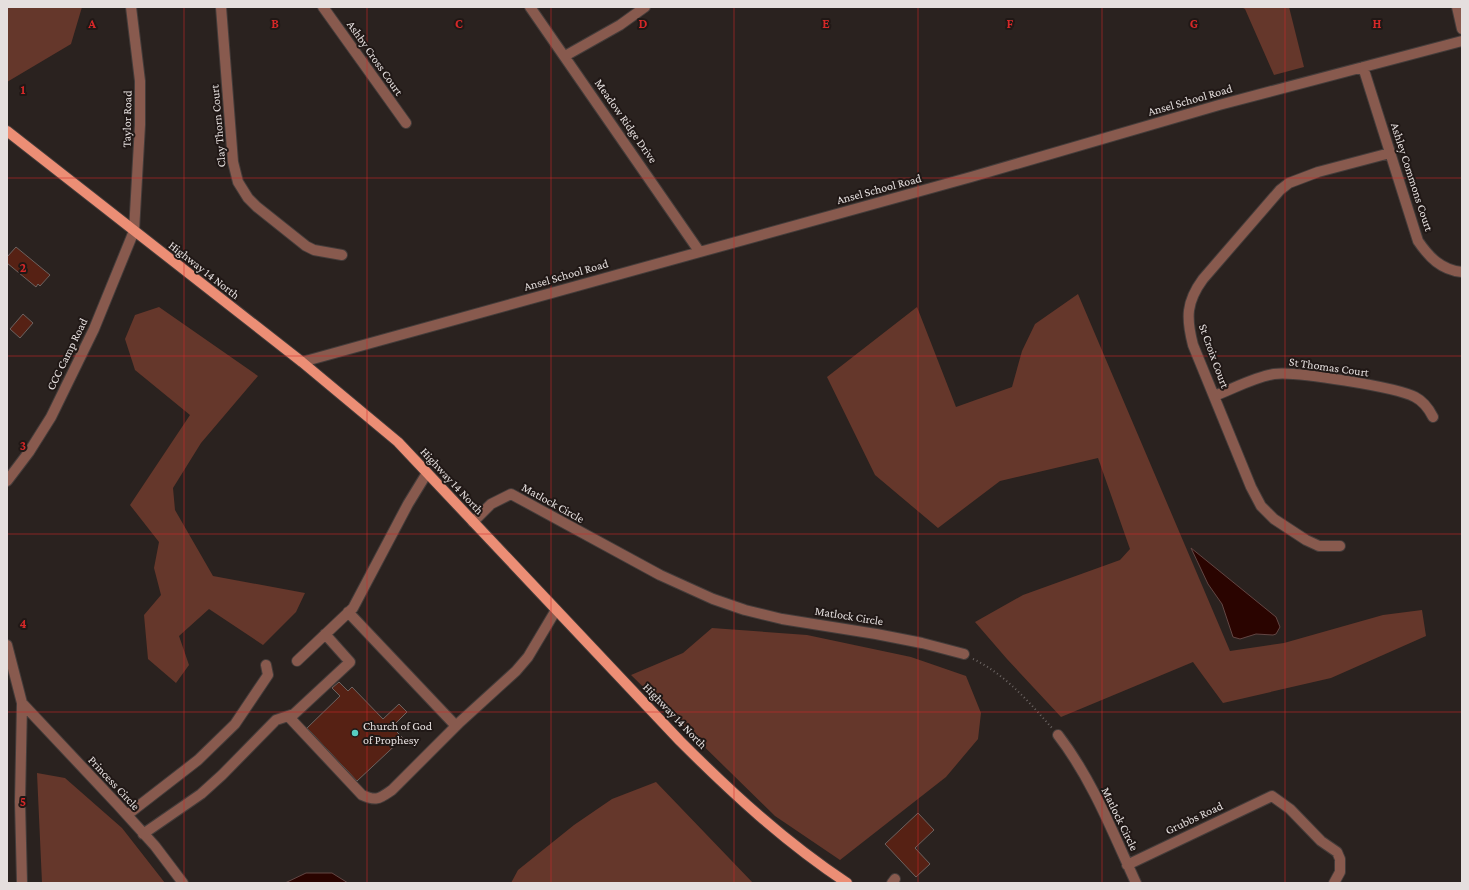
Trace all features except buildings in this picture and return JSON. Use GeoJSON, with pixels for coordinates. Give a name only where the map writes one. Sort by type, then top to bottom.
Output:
{"type":"FeatureCollection","features":[{"type":"Feature","properties":{"kind":"main road","name":"Highway 14 North"},"geometry":{"type":"LineString","coordinates":[[7,131],[302,362],[398,442],[725,787],[773,829],[846,883]]}},
{"type":"Feature","properties":{"kind":"street","name":"Taylor Road"},"geometry":{"type":"LineString","coordinates":[[131,7],[140,81],[140,125],[134,231]]}},
{"type":"Feature","properties":{"kind":"street","name":"Clay Thorn Court"},"geometry":{"type":"LineString","coordinates":[[221,7],[233,162],[242,190],[257,207],[306,246],[314,250],[342,255]]}},
{"type":"Feature","properties":{"kind":"street","name":"Ashby Cross Court"},"geometry":{"type":"LineString","coordinates":[[323,7],[406,123]]}},
{"type":"Feature","properties":{"kind":"street","name":"Meadow Ridge Drive"},"geometry":{"type":"LineString","coordinates":[[530,7],[699,251]]}},
{"type":"Feature","properties":{"kind":"street"},"geometry":{"type":"LineString","coordinates":[[565,56],[620,25],[645,7]]}},
{"type":"Feature","properties":{"kind":"street"},"geometry":{"type":"LineString","coordinates":[[1457,7],[1462,29]]}},
{"type":"Feature","properties":{"kind":"street","name":"Ansel School Road"},"geometry":{"type":"LineString","coordinates":[[302,362],[971,177],[1218,104],[1462,41]]}},
{"type":"Feature","properties":{"kind":"street","name":"Ashley Commons Court"},"geometry":{"type":"LineString","coordinates":[[1363,67],[1418,241],[1425,252],[1435,261],[1446,268],[1462,272]]}},
{"type":"Feature","properties":{"kind":"street","name":"St Croix Court"},"geometry":{"type":"LineString","coordinates":[[1340,546],[1326,547],[1313,543],[1265,512],[1251,488],[1193,345],[1188,327],[1190,301],[1203,278],[1280,190],[1288,183],[1318,172],[1390,153]]}},
{"type":"Feature","properties":{"kind":"street","name":"CCC Camp Road"},"geometry":{"type":"LineString","coordinates":[[7,480],[29,452],[51,417],[94,329],[134,231]]}},
{"type":"Feature","properties":{"kind":"street","name":"St Thomas Court"},"geometry":{"type":"LineString","coordinates":[[1214,396],[1263,376],[1285,373],[1396,390],[1416,397],[1422,402],[1433,417]]}},
{"type":"Feature","properties":{"kind":"street"},"geometry":{"type":"LineString","coordinates":[[297,661],[353,608],[408,504],[427,473]]}},
{"type":"Feature","properties":{"kind":"street","name":"Matlock Circle"},"geometry":{"type":"LineString","coordinates":[[473,522],[491,504],[511,494],[660,576],[713,599],[745,610],[782,618],[883,635],[964,654]]}},
{"type":"Feature","properties":{"kind":"street"},"geometry":{"type":"LineString","coordinates":[[288,716],[362,795],[372,800],[380,798],[392,790],[456,726],[516,671],[528,657],[556,610]]}},
{"type":"Feature","properties":{"kind":"street"},"geometry":{"type":"LineString","coordinates":[[348,612],[456,726]]}},
{"type":"Feature","properties":{"kind":"street"},"geometry":{"type":"LineString","coordinates":[[144,834],[201,794],[222,775],[276,720],[294,714],[350,662],[325,634]]}},
{"type":"Feature","properties":{"kind":"street","name":"Princess Circle"},"geometry":{"type":"LineString","coordinates":[[7,645],[22,703],[20,802],[22,883]]}},
{"type":"Feature","properties":{"kind":"street"},"geometry":{"type":"LineString","coordinates":[[127,815],[198,760],[235,724],[268,675],[266,665]]}},
{"type":"Feature","properties":{"kind":"street","name":"Princess Circle"},"geometry":{"type":"LineString","coordinates":[[22,703],[144,834],[183,883]]}},
{"type":"Feature","properties":{"kind":"street","name":"Matlock Circle"},"geometry":{"type":"LineString","coordinates":[[1058,735],[1080,769],[1136,883]]}},
{"type":"Feature","properties":{"kind":"street","name":"Grubbs Road"},"geometry":{"type":"LineString","coordinates":[[1127,865],[1272,796],[1290,810],[1321,841],[1336,852],[1340,859],[1340,872],[1334,883]]}},
{"type":"Feature","properties":{"kind":"path"},"geometry":{"type":"LineString","coordinates":[[964,654],[976,660],[1004,679],[1024,697],[1058,735]]}},
{"type":"Feature","properties":{"kind":"shaded area"},"geometry":{"type":"Polygon","coordinates":[[[7,7],[82,7],[71,44],[7,82],[7,7]]]}},
{"type":"Feature","properties":{"kind":"shaded area"},"geometry":{"type":"Polygon","coordinates":[[[1241,7],[1289,7],[1304,67],[1274,75],[1245,9],[1241,7]]]}},
{"type":"Feature","properties":{"kind":"shaded area"},"geometry":{"type":"Polygon","coordinates":[[[1078,294],[1230,651],[1284,643],[1383,615],[1422,610],[1426,636],[1331,678],[1223,703],[1193,662],[1061,717],[975,622],[1023,595],[1120,560],[1130,549],[1098,458],[1000,481],[938,528],[875,475],[827,377],[917,307],[956,407],[1012,387],[1022,351],[1035,324],[1078,294]]]}},
{"type":"Feature","properties":{"kind":"shaded area"},"geometry":{"type":"Polygon","coordinates":[[[159,307],[258,376],[201,443],[173,488],[175,510],[213,576],[305,593],[296,612],[263,645],[209,609],[179,636],[189,665],[176,683],[148,659],[144,615],[161,595],[154,568],[159,542],[130,505],[190,415],[135,370],[125,339],[135,315],[159,307]]]}},
{"type":"Feature","properties":{"kind":"shaded area"},"geometry":{"type":"Polygon","coordinates":[[[1191,548],[1276,617],[1280,627],[1276,634],[1256,634],[1240,639],[1233,637],[1222,604],[1208,584],[1191,548]]]}},
{"type":"Feature","properties":{"kind":"shaded area"},"geometry":{"type":"Polygon","coordinates":[[[712,628],[807,635],[911,657],[966,676],[981,713],[978,739],[946,777],[840,860],[775,816],[631,675],[683,653],[712,628]]]}},
{"type":"Feature","properties":{"kind":"shaded area"},"geometry":{"type":"Polygon","coordinates":[[[37,773],[65,778],[122,828],[165,883],[42,883],[37,773]]]}},
{"type":"Feature","properties":{"kind":"shaded area"},"geometry":{"type":"Polygon","coordinates":[[[656,782],[753,883],[511,883],[518,870],[574,825],[612,799],[656,782]]]}},
{"type":"Feature","properties":{"kind":"shaded area"},"geometry":{"type":"Polygon","coordinates":[[[306,873],[332,873],[348,883],[285,883],[306,873]]]}},
{"type":"Feature","properties":{"kind":"place","name":"Church of God of Prophesy"},"geometry":{"type":"Point","coordinates":[355,733]}}]}
